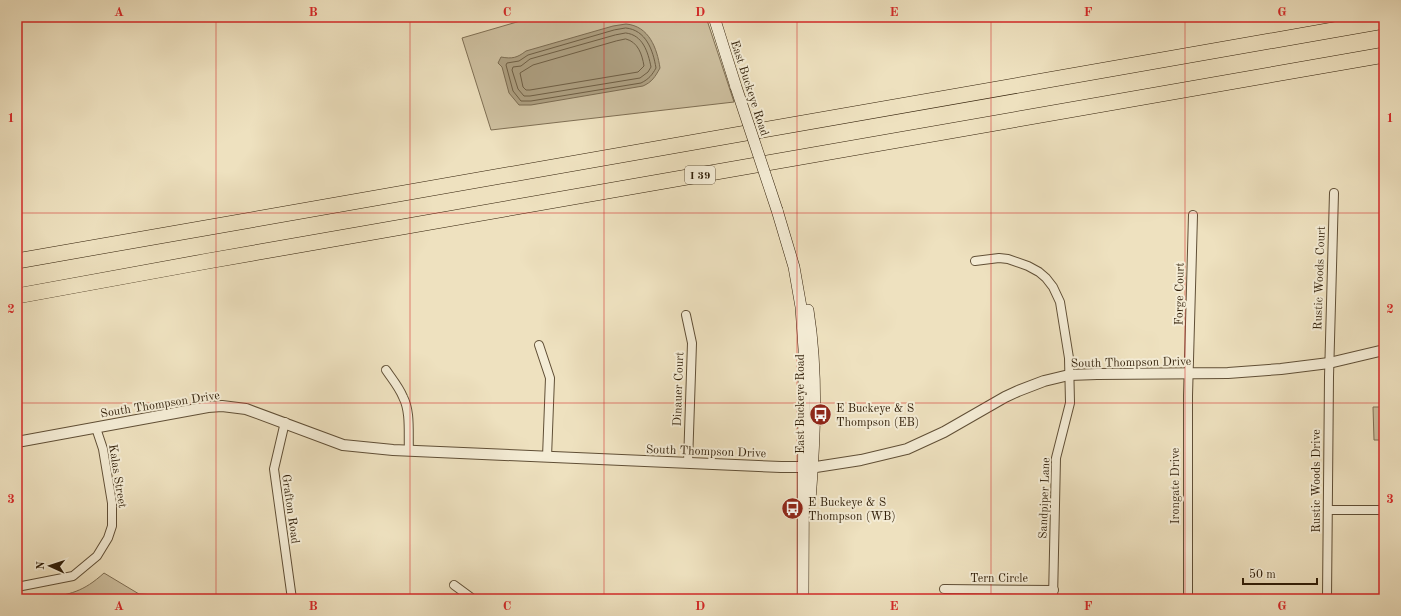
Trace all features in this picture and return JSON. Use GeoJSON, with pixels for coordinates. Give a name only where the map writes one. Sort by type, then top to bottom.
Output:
{"type":"FeatureCollection","features":[{"type":"Feature","properties":{"kind":"highway"},"geometry":{"type":"LineString","coordinates":[[17,261],[1384,21]]}},
{"type":"Feature","properties":{"kind":"highway","name":"I 39"},"geometry":{"type":"LineString","coordinates":[[17,296],[208,261],[1384,55]]}},
{"type":"Feature","properties":{"kind":"main road","name":"East Buckeye Road"},"geometry":{"type":"LineString","coordinates":[[714,17],[792,258],[798,268],[803,282],[807,301],[812,340],[815,406],[808,467],[803,552],[803,599]]}},
{"type":"Feature","properties":{"kind":"street","name":"Rustic Woods Court"},"geometry":{"type":"LineString","coordinates":[[1329,363],[1334,193]]}},
{"type":"Feature","properties":{"kind":"street","name":"Forge Court"},"geometry":{"type":"LineString","coordinates":[[1189,374],[1193,214]]}},
{"type":"Feature","properties":{"kind":"street","name":"Sandpiper Lane"},"geometry":{"type":"LineString","coordinates":[[975,261],[1000,258],[1020,262],[1039,272],[1053,287],[1060,302],[1069,358],[1070,403],[1056,458],[1055,468],[1053,599]]}},
{"type":"Feature","properties":{"kind":"street","name":"Dinauer Court"},"geometry":{"type":"LineString","coordinates":[[686,315],[692,343],[688,463]]}},
{"type":"Feature","properties":{"kind":"street"},"geometry":{"type":"LineString","coordinates":[[540,345],[550,378],[547,457]]}},
{"type":"Feature","properties":{"kind":"street","name":"South Thompson Drive"},"geometry":{"type":"LineString","coordinates":[[17,442],[208,407],[222,406],[246,409],[343,444],[409,451],[808,467],[861,460],[907,449],[944,432],[1005,397],[1044,381],[1069,376],[1097,374],[1189,374],[1281,369],[1329,363],[1384,350]]}},
{"type":"Feature","properties":{"kind":"street","name":"Rustic Woods Drive"},"geometry":{"type":"LineString","coordinates":[[1327,599],[1329,363]]}},
{"type":"Feature","properties":{"kind":"street"},"geometry":{"type":"LineString","coordinates":[[386,370],[404,397],[406,404],[409,451]]}},
{"type":"Feature","properties":{"kind":"street","name":"Irongate Drive"},"geometry":{"type":"LineString","coordinates":[[1188,599],[1187,511],[1189,374]]}},
{"type":"Feature","properties":{"kind":"street","name":"Grafton Road"},"geometry":{"type":"LineString","coordinates":[[285,422],[274,469],[292,599]]}},
{"type":"Feature","properties":{"kind":"street","name":"Kalas Street"},"geometry":{"type":"LineString","coordinates":[[17,587],[73,576],[97,556],[108,538],[112,521],[112,503],[103,448],[96,428]]}},
{"type":"Feature","properties":{"kind":"street"},"geometry":{"type":"LineString","coordinates":[[1328,510],[1384,510]]}},
{"type":"Feature","properties":{"kind":"street"},"geometry":{"type":"LineString","coordinates":[[454,585],[473,599]]}},
{"type":"Feature","properties":{"kind":"street","name":"Tern Circle"},"geometry":{"type":"LineString","coordinates":[[944,590],[1054,590]]}},
{"type":"Feature","properties":{"kind":"shaded area"},"geometry":{"type":"Polygon","coordinates":[[[534,17],[706,17],[734,102],[491,130],[462,38],[534,17]]]}},
{"type":"Feature","properties":{"kind":"shaded area"},"geometry":{"type":"Polygon","coordinates":[[[1373,407],[1384,407],[1384,440],[1374,440],[1373,407]]]}},
{"type":"Feature","properties":{"kind":"shaded area"},"geometry":{"type":"Polygon","coordinates":[[[104,573],[139,594],[195,597],[195,599],[43,599],[61,596],[76,591],[90,584],[104,573]]]}},
{"type":"Feature","properties":{"kind":"water"},"geometry":{"type":"Polygon","coordinates":[[[626,24],[641,29],[650,39],[657,53],[660,68],[649,83],[643,86],[531,105],[519,105],[509,93],[502,67],[498,63],[501,57],[514,57],[526,51],[613,26],[626,24]]]}},
{"type":"Feature","properties":{"kind":"place","name":"E Buckeye & S Thompson (EB)"},"geometry":{"type":"Point","coordinates":[821,415]}},
{"type":"Feature","properties":{"kind":"place","name":"E Buckeye & S Thompson (WB)"},"geometry":{"type":"Point","coordinates":[793,509]}}]}
